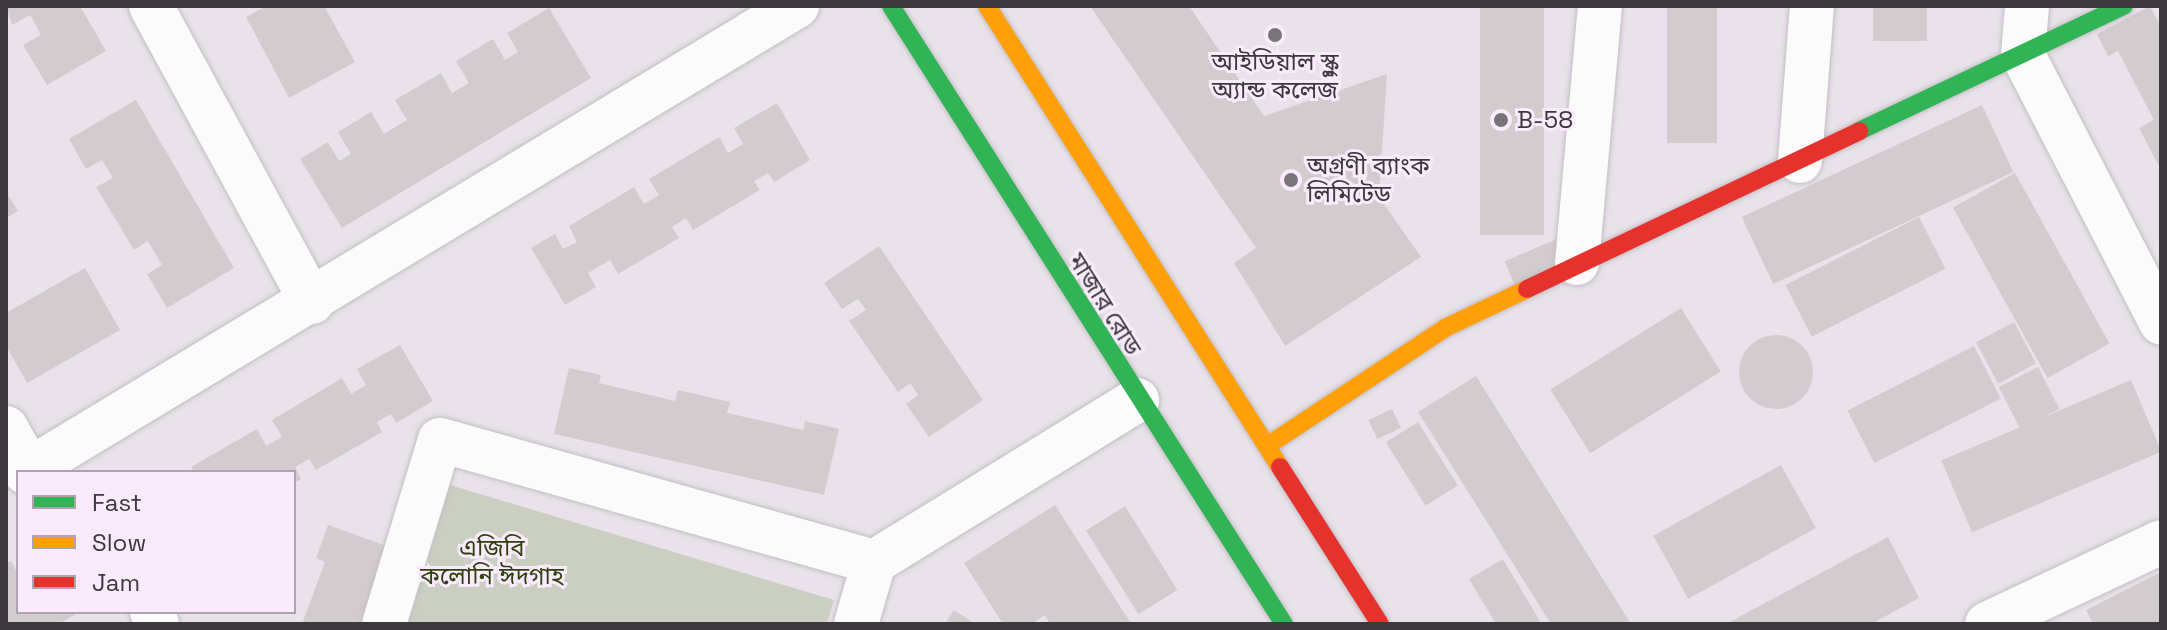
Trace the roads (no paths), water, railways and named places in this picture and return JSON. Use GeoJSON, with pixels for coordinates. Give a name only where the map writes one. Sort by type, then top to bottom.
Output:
{"type":"FeatureCollection","features":[{"type":"Feature","properties":{"kind":"main road","name":"মাজার রোড"},"geometry":{"type":"LineString","coordinates":[[891,6],[1137,400],[1284,624]]}},
{"type":"Feature","properties":{"kind":"main road"},"geometry":{"type":"LineString","coordinates":[[987,6],[1380,624]]}},
{"type":"Feature","properties":{"kind":"main road"},"geometry":{"type":"LineString","coordinates":[[1267,446],[1445,328],[2124,6]]}},
{"type":"Feature","properties":{"kind":"street"},"geometry":{"type":"LineString","coordinates":[[151,6],[312,302]]}},
{"type":"Feature","properties":{"kind":"street"},"geometry":{"type":"LineString","coordinates":[[37,470],[79,458],[312,302],[797,6]]}},
{"type":"Feature","properties":{"kind":"street"},"geometry":{"type":"LineString","coordinates":[[1577,263],[1600,6]]}},
{"type":"Feature","properties":{"kind":"street"},"geometry":{"type":"LineString","coordinates":[[1800,161],[1812,6]]}},
{"type":"Feature","properties":{"kind":"street"},"geometry":{"type":"LineString","coordinates":[[2027,6],[2023,55],[2161,322]]}},
{"type":"Feature","properties":{"kind":"street"},"geometry":{"type":"LineString","coordinates":[[856,624],[874,562],[1137,400]]}},
{"type":"Feature","properties":{"kind":"street"},"geometry":{"type":"LineString","coordinates":[[6,428],[19,470]]}},
{"type":"Feature","properties":{"kind":"street"},"geometry":{"type":"LineString","coordinates":[[384,624],[440,440],[874,562]]}},
{"type":"Feature","properties":{"kind":"street"},"geometry":{"type":"LineString","coordinates":[[1987,624],[2161,542]]}},
{"type":"Feature","properties":{"kind":"place","name":"আইডিয়াল স্কুল অ্যান্ড কলেজ"},"geometry":{"type":"Point","coordinates":[1275,35]}},
{"type":"Feature","properties":{"kind":"place","name":"B-58"},"geometry":{"type":"Point","coordinates":[1501,120]}},
{"type":"Feature","properties":{"kind":"place","name":"অগ্রণী ব্যাংক লিমিটেড"},"geometry":{"type":"Point","coordinates":[1291,180]}},
{"type":"Feature","properties":{"kind":"park label","name":"এজিবি কলোনি ঈদগাহ"},"geometry":{"type":"Point","coordinates":[492,562]}}]}
